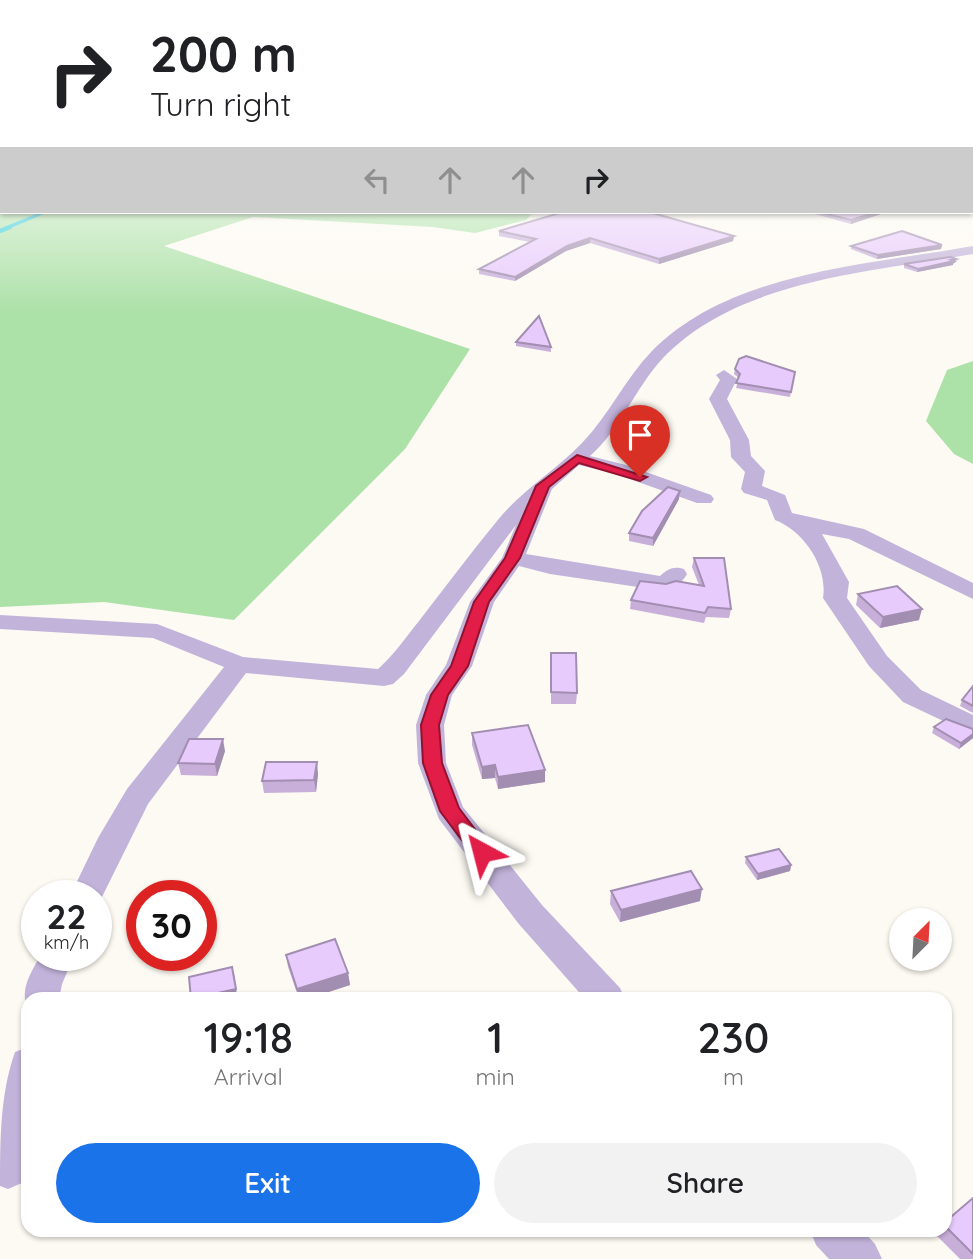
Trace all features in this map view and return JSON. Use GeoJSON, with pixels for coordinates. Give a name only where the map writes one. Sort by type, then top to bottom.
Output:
{"type":"FeatureCollection","features":[{"type":"Feature","properties":{"kind":"street"},"geometry":{"type":"LineString","coordinates":[[0,622],[157,631],[239,664],[384,678],[395,668],[507,522],[543,486],[577,459],[603,431],[632,384],[658,354],[691,324],[732,303],[787,283],[973,250]]}},
{"type":"Feature","properties":{"kind":"street"},"geometry":{"type":"LineString","coordinates":[[724,375],[729,379],[718,399],[719,405],[740,435],[741,457],[755,471],[751,489],[777,497],[782,503],[782,516],[856,534],[973,592]]}},
{"type":"Feature","properties":{"kind":"street"},"geometry":{"type":"LineString","coordinates":[[577,459],[619,469],[704,499]]}},
{"type":"Feature","properties":{"kind":"street"},"geometry":{"type":"LineString","coordinates":[[543,486],[513,558],[482,602],[459,666],[439,695],[430,725],[432,763],[450,811],[530,914],[601,992]]}},
{"type":"Feature","properties":{"kind":"street"},"geometry":{"type":"LineString","coordinates":[[796,521],[811,533],[821,550],[837,582],[835,598],[878,661],[912,696],[973,726]]}},
{"type":"Feature","properties":{"kind":"street"},"geometry":{"type":"LineString","coordinates":[[513,558],[550,567],[664,584],[676,574]]}},
{"type":"Feature","properties":{"kind":"street"},"geometry":{"type":"LineString","coordinates":[[93,880],[115,832],[145,786],[226,687],[239,664]]}},
{"type":"Feature","properties":{"kind":"street"},"geometry":{"type":"LineString","coordinates":[[42,992],[50,971]]}},
{"type":"Feature","properties":{"kind":"street"},"geometry":{"type":"LineString","coordinates":[[12,1168],[21,1110]]}},
{"type":"Feature","properties":{"kind":"street"},"geometry":{"type":"LineString","coordinates":[[838,1237],[860,1259]]}},
{"type":"Feature","properties":{"kind":"green space"},"geometry":{"type":"Polygon","coordinates":[[[0,214],[532,214],[526,220],[475,233],[433,227],[253,217],[164,246],[470,349],[405,449],[234,620],[104,602],[0,607],[0,214]]]}},
{"type":"Feature","properties":{"kind":"green space"},"geometry":{"type":"Polygon","coordinates":[[[973,361],[973,464],[954,454],[926,421],[947,370],[973,361]]]}},
{"type":"Feature","properties":{"kind":"building"},"geometry":{"type":"Polygon","coordinates":[[[556,214],[656,214],[734,236],[659,259],[590,238],[567,246],[515,277],[479,269],[536,239],[499,231],[556,214]]]}},
{"type":"Feature","properties":{"kind":"building"},"geometry":{"type":"Polygon","coordinates":[[[827,214],[870,214],[851,220],[827,214]]]}},
{"type":"Feature","properties":{"kind":"building"},"geometry":{"type":"Polygon","coordinates":[[[902,231],[942,245],[878,255],[851,246],[902,231]]]}},
{"type":"Feature","properties":{"kind":"building"},"geometry":{"type":"Polygon","coordinates":[[[950,257],[956,259],[918,269],[904,264],[950,257]]]}},
{"type":"Feature","properties":{"kind":"building"},"geometry":{"type":"Polygon","coordinates":[[[539,316],[551,347],[516,342],[539,316]]]}},
{"type":"Feature","properties":{"kind":"building"},"geometry":{"type":"Polygon","coordinates":[[[746,356],[795,372],[791,392],[736,383],[740,374],[735,369],[739,359],[746,356]]]}},
{"type":"Feature","properties":{"kind":"building"},"geometry":{"type":"Polygon","coordinates":[[[668,487],[680,491],[653,538],[629,533],[642,511],[668,487]]]}},
{"type":"Feature","properties":{"kind":"building"},"geometry":{"type":"Polygon","coordinates":[[[694,558],[724,558],[731,609],[708,607],[705,613],[631,600],[640,581],[666,584],[676,581],[704,586],[694,558]]]}},
{"type":"Feature","properties":{"kind":"building"},"geometry":{"type":"Polygon","coordinates":[[[897,586],[922,609],[883,617],[858,594],[897,586]]]}},
{"type":"Feature","properties":{"kind":"building"},"geometry":{"type":"Polygon","coordinates":[[[551,653],[576,653],[577,693],[551,692],[551,653]]]}},
{"type":"Feature","properties":{"kind":"building"},"geometry":{"type":"Polygon","coordinates":[[[973,686],[973,706],[962,700],[973,686]]]}},
{"type":"Feature","properties":{"kind":"building"},"geometry":{"type":"Polygon","coordinates":[[[946,719],[973,729],[973,734],[961,743],[934,727],[946,719]]]}},
{"type":"Feature","properties":{"kind":"building"},"geometry":{"type":"Polygon","coordinates":[[[528,725],[545,770],[498,777],[495,765],[482,767],[472,733],[528,725]]]}},
{"type":"Feature","properties":{"kind":"building"},"geometry":{"type":"Polygon","coordinates":[[[189,739],[223,739],[215,764],[178,763],[189,739]]]}},
{"type":"Feature","properties":{"kind":"building"},"geometry":{"type":"Polygon","coordinates":[[[266,762],[317,762],[314,780],[262,781],[266,762]]]}},
{"type":"Feature","properties":{"kind":"building"},"geometry":{"type":"Polygon","coordinates":[[[779,849],[791,865],[758,874],[746,857],[779,849]]]}},
{"type":"Feature","properties":{"kind":"building"},"geometry":{"type":"Polygon","coordinates":[[[691,871],[702,889],[621,910],[611,891],[691,871]]]}},
{"type":"Feature","properties":{"kind":"building"},"geometry":{"type":"Polygon","coordinates":[[[335,939],[348,973],[297,989],[286,955],[335,939]]]}},
{"type":"Feature","properties":{"kind":"building"},"geometry":{"type":"Polygon","coordinates":[[[232,967],[236,989],[222,992],[190,992],[189,977],[232,967]]]}},
{"type":"Feature","properties":{"kind":"building"},"geometry":{"type":"Polygon","coordinates":[[[973,1198],[973,1254],[952,1233],[952,1216],[973,1198]]]}},
{"type":"Feature","properties":{"kind":"waterway"},"geometry":{"type":"LineString","coordinates":[[6,228],[40,214]]}},
{"type":"Feature","properties":{"kind":"waterway"},"geometry":{"type":"LineString","coordinates":[[0,231],[10,227]]}},
{"type":"Feature","properties":{"kind":"route"},"geometry":{"type":"LineString","coordinates":[[482,852],[450,811],[432,763],[430,725],[439,695],[459,666],[482,602],[513,558],[543,486],[577,459],[640,477]]}}]}
